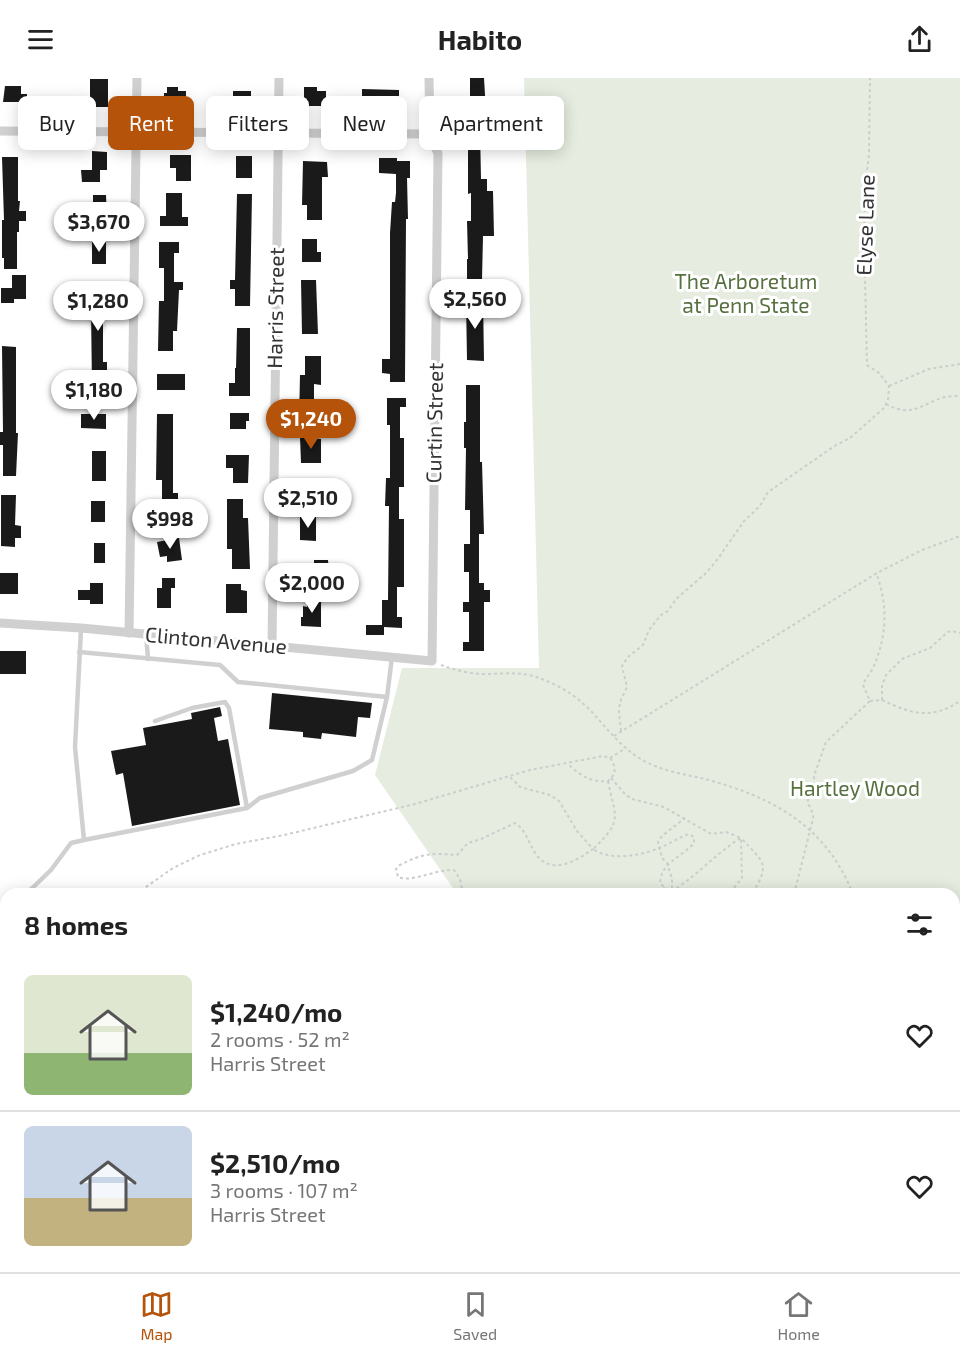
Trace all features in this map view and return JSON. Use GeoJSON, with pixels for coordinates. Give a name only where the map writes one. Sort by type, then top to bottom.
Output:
{"type":"FeatureCollection","features":[{"type":"Feature","properties":{"kind":"street"},"geometry":{"type":"LineString","coordinates":[[137,78],[137,96]]}},
{"type":"Feature","properties":{"kind":"street","name":"Harris Street"},"geometry":{"type":"LineString","coordinates":[[279,78],[279,96]]}},
{"type":"Feature","properties":{"kind":"street","name":"Curtin Street"},"geometry":{"type":"LineString","coordinates":[[429,78],[429,96]]}},
{"type":"Feature","properties":{"kind":"street"},"geometry":{"type":"LineString","coordinates":[[0,131],[108,133]]}},
{"type":"Feature","properties":{"kind":"street"},"geometry":{"type":"LineString","coordinates":[[309,134],[419,134]]}},
{"type":"Feature","properties":{"kind":"street"},"geometry":{"type":"LineString","coordinates":[[129,633],[136,150]]}},
{"type":"Feature","properties":{"kind":"street","name":"Harris Street"},"geometry":{"type":"LineString","coordinates":[[272,646],[278,150]]}},
{"type":"Feature","properties":{"kind":"street","name":"Curtin Street"},"geometry":{"type":"LineString","coordinates":[[432,661],[436,150]]}},
{"type":"Feature","properties":{"kind":"street","name":"Clinton Avenue"},"geometry":{"type":"LineString","coordinates":[[0,623],[81,628],[432,661]]}},
{"type":"Feature","properties":{"kind":"lane"},"geometry":{"type":"LineString","coordinates":[[81,628],[75,747],[84,840]]}},
{"type":"Feature","properties":{"kind":"lane"},"geometry":{"type":"LineString","coordinates":[[146,634],[148,658]]}},
{"type":"Feature","properties":{"kind":"lane"},"geometry":{"type":"LineString","coordinates":[[79,652],[220,665],[238,682],[387,698]]}},
{"type":"Feature","properties":{"kind":"lane"},"geometry":{"type":"LineString","coordinates":[[32,888],[51,870],[71,843],[247,808],[260,798],[353,771],[372,760],[387,698],[392,657]]}},
{"type":"Feature","properties":{"kind":"lane"},"geometry":{"type":"LineString","coordinates":[[155,720],[192,708],[225,702],[229,708],[247,808]]}},
{"type":"Feature","properties":{"kind":"path","name":"Elyse Lane"},"geometry":{"type":"LineString","coordinates":[[870,78],[864,274],[867,365],[879,373],[889,386]]}},
{"type":"Feature","properties":{"kind":"path"},"geometry":{"type":"LineString","coordinates":[[621,731],[620,702],[627,687],[622,666],[628,657],[643,645],[653,625],[668,611],[676,599],[717,560],[744,521],[760,506],[768,492],[836,445],[850,438],[886,404],[890,392],[889,386],[929,369],[960,364]]}},
{"type":"Feature","properties":{"kind":"path"},"geometry":{"type":"LineString","coordinates":[[886,404],[906,411],[918,409],[946,396],[960,396]]}},
{"type":"Feature","properties":{"kind":"path"},"geometry":{"type":"LineString","coordinates":[[614,736],[877,573],[922,550],[960,536]]}},
{"type":"Feature","properties":{"kind":"path"},"geometry":{"type":"LineString","coordinates":[[870,701],[863,685],[873,667],[886,618],[877,573]]}},
{"type":"Feature","properties":{"kind":"path"},"geometry":{"type":"LineString","coordinates":[[882,700],[882,686],[886,675],[902,659],[930,648],[948,632],[960,633]]}},
{"type":"Feature","properties":{"kind":"path"},"geometry":{"type":"LineString","coordinates":[[432,661],[449,668],[473,673],[519,673],[543,679],[579,700],[626,748],[652,765],[739,789],[767,800],[786,811],[810,830],[836,862],[850,888]]}},
{"type":"Feature","properties":{"kind":"path"},"geometry":{"type":"LineString","coordinates":[[796,888],[813,814],[808,799],[814,790],[814,776],[826,742],[870,701],[882,700],[898,708],[920,714],[952,708],[960,701]]}},
{"type":"Feature","properties":{"kind":"path"},"geometry":{"type":"LineString","coordinates":[[610,758],[626,748]]}},
{"type":"Feature","properties":{"kind":"path"},"geometry":{"type":"LineString","coordinates":[[145,888],[173,868],[218,850],[415,804],[530,770],[603,756],[610,758],[615,764],[615,772],[610,779],[616,815],[614,826],[608,835],[592,849],[568,863],[556,867],[539,858],[521,827],[515,823],[468,843],[457,855],[419,855],[396,869],[398,877],[405,879],[437,871],[454,870],[460,879],[462,888]]}},
{"type":"Feature","properties":{"kind":"path"},"geometry":{"type":"LineString","coordinates":[[568,764],[586,778],[596,781],[610,779]]}},
{"type":"Feature","properties":{"kind":"path"},"geometry":{"type":"LineString","coordinates":[[509,776],[519,787],[550,795],[559,801],[577,831],[598,853],[611,855],[645,853],[689,834],[694,837],[694,843],[687,851],[667,863],[660,878],[660,883],[665,888]]}},
{"type":"Feature","properties":{"kind":"path"},"geometry":{"type":"LineString","coordinates":[[610,779],[628,797],[664,807],[711,834],[726,832],[741,838],[760,859],[764,868],[756,888]]}},
{"type":"Feature","properties":{"kind":"path"},"geometry":{"type":"LineString","coordinates":[[673,888],[667,863],[662,858],[658,842],[662,836],[685,818]]}},
{"type":"Feature","properties":{"kind":"path"},"geometry":{"type":"LineString","coordinates":[[679,888],[741,838]]}},
{"type":"Feature","properties":{"kind":"path"},"geometry":{"type":"LineString","coordinates":[[734,888],[742,878],[741,838]]}},
{"type":"Feature","properties":{"kind":"green space","name":"The Arboretum at Penn State"},"geometry":{"type":"Polygon","coordinates":[[[524,78],[960,78],[960,888],[453,888],[375,775],[402,668],[539,668],[526,150],[564,150],[564,96],[524,96],[524,78]]]}},
{"type":"Feature","properties":{"kind":"building"},"geometry":{"type":"Polygon","coordinates":[[[470,78],[484,78],[485,96],[470,96],[470,78]]]}},
{"type":"Feature","properties":{"kind":"building"},"geometry":{"type":"Polygon","coordinates":[[[90,79],[108,79],[108,107],[96,107],[96,96],[90,96],[90,79]]]}},
{"type":"Feature","properties":{"kind":"building"},"geometry":{"type":"Polygon","coordinates":[[[5,86],[21,86],[21,94],[27,94],[27,96],[18,96],[18,102],[3,102],[5,86]]]}},
{"type":"Feature","properties":{"kind":"building"},"geometry":{"type":"Polygon","coordinates":[[[167,87],[178,87],[178,91],[186,91],[186,96],[164,96],[164,93],[167,93],[167,87]]]}},
{"type":"Feature","properties":{"kind":"building"},"geometry":{"type":"Polygon","coordinates":[[[304,87],[317,87],[317,91],[326,91],[326,96],[321,96],[321,106],[309,106],[309,96],[304,96],[304,87]]]}},
{"type":"Feature","properties":{"kind":"building"},"geometry":{"type":"Polygon","coordinates":[[[362,89],[399,90],[399,96],[362,96],[362,89]]]}},
{"type":"Feature","properties":{"kind":"building"},"geometry":{"type":"Polygon","coordinates":[[[233,91],[251,91],[251,96],[233,96],[233,91]]]}},
{"type":"Feature","properties":{"kind":"building"},"geometry":{"type":"Polygon","coordinates":[[[480,150],[481,179],[487,179],[487,191],[493,191],[494,236],[483,236],[482,280],[467,280],[467,221],[471,221],[471,193],[468,194],[468,151],[480,150]]]}},
{"type":"Feature","properties":{"kind":"building"},"geometry":{"type":"Polygon","coordinates":[[[92,151],[107,152],[107,170],[100,170],[100,182],[82,182],[81,170],[92,170],[92,151]]]}},
{"type":"Feature","properties":{"kind":"building"},"geometry":{"type":"Polygon","coordinates":[[[170,155],[191,155],[191,181],[176,181],[176,168],[170,168],[170,155]]]}},
{"type":"Feature","properties":{"kind":"building"},"geometry":{"type":"Polygon","coordinates":[[[236,156],[252,156],[252,178],[236,178],[236,156]]]}},
{"type":"Feature","properties":{"kind":"building"},"geometry":{"type":"Polygon","coordinates":[[[2,157],[18,157],[19,211],[26,211],[26,221],[19,221],[19,232],[17,232],[17,269],[4,269],[4,258],[2,258],[2,220],[4,220],[2,157]]]}},
{"type":"Feature","properties":{"kind":"building"},"geometry":{"type":"Polygon","coordinates":[[[379,158],[410,161],[410,178],[407,178],[408,219],[406,219],[405,382],[390,382],[390,374],[382,373],[382,359],[390,359],[390,233],[392,202],[395,202],[396,193],[396,174],[379,173],[379,158]]]}},
{"type":"Feature","properties":{"kind":"building"},"geometry":{"type":"Polygon","coordinates":[[[303,161],[327,162],[328,177],[322,177],[322,220],[307,220],[307,205],[302,205],[303,161]]]}},
{"type":"Feature","properties":{"kind":"building"},"geometry":{"type":"Polygon","coordinates":[[[166,193],[182,193],[182,217],[188,217],[188,226],[160,226],[160,216],[166,216],[166,193]]]}},
{"type":"Feature","properties":{"kind":"building"},"geometry":{"type":"Polygon","coordinates":[[[237,194],[252,194],[250,306],[235,306],[235,289],[230,289],[230,280],[235,280],[237,194]]]}},
{"type":"Feature","properties":{"kind":"building"},"geometry":{"type":"Polygon","coordinates":[[[93,195],[106,195],[107,219],[99,219],[99,224],[85,224],[86,206],[93,206],[93,195]]]}},
{"type":"Feature","properties":{"kind":"building"},"geometry":{"type":"Polygon","coordinates":[[[302,239],[317,239],[317,252],[321,252],[321,262],[302,262],[302,239]]]}},
{"type":"Feature","properties":{"kind":"building"},"geometry":{"type":"Polygon","coordinates":[[[92,242],[106,242],[106,264],[92,264],[92,242]]]}},
{"type":"Feature","properties":{"kind":"building"},"geometry":{"type":"Polygon","coordinates":[[[159,242],[179,242],[179,253],[174,253],[174,282],[183,282],[183,290],[179,290],[177,331],[173,331],[173,351],[158,351],[159,301],[164,301],[164,268],[159,268],[159,242]]]}},
{"type":"Feature","properties":{"kind":"building"},"geometry":{"type":"Polygon","coordinates":[[[12,275],[26,275],[26,299],[14,299],[14,303],[1,303],[1,288],[12,288],[12,275]]]}},
{"type":"Feature","properties":{"kind":"building"},"geometry":{"type":"Polygon","coordinates":[[[301,280],[316,280],[318,334],[302,334],[301,280]]]}},
{"type":"Feature","properties":{"kind":"building"},"geometry":{"type":"Polygon","coordinates":[[[92,281],[106,282],[108,310],[103,310],[103,362],[107,362],[107,386],[92,386],[91,310],[87,310],[87,297],[90,297],[92,281]]]}},
{"type":"Feature","properties":{"kind":"building"},"geometry":{"type":"Polygon","coordinates":[[[466,299],[483,300],[484,361],[467,360],[466,299]]]}},
{"type":"Feature","properties":{"kind":"building"},"geometry":{"type":"Polygon","coordinates":[[[237,328],[250,328],[250,396],[229,396],[229,383],[235,383],[237,328]]]}},
{"type":"Feature","properties":{"kind":"building"},"geometry":{"type":"Polygon","coordinates":[[[2,346],[16,347],[16,433],[18,433],[16,476],[3,476],[3,445],[0,445],[0,432],[3,432],[2,346]]]}},
{"type":"Feature","properties":{"kind":"building"},"geometry":{"type":"Polygon","coordinates":[[[305,356],[321,356],[321,385],[314,384],[314,421],[299,421],[300,375],[305,375],[305,356]]]}},
{"type":"Feature","properties":{"kind":"building"},"geometry":{"type":"Polygon","coordinates":[[[157,374],[185,374],[185,390],[157,390],[157,374]]]}},
{"type":"Feature","properties":{"kind":"building"},"geometry":{"type":"Polygon","coordinates":[[[466,385],[480,385],[480,462],[482,462],[484,534],[479,534],[479,583],[484,583],[484,590],[490,590],[490,602],[484,602],[484,651],[463,651],[463,642],[469,642],[469,612],[463,612],[463,602],[469,602],[469,572],[464,572],[464,544],[470,544],[470,510],[465,510],[466,385]]]}},
{"type":"Feature","properties":{"kind":"building"},"geometry":{"type":"Polygon","coordinates":[[[387,398],[406,398],[406,407],[400,407],[400,438],[404,438],[404,487],[399,487],[399,519],[404,519],[404,587],[397,587],[397,617],[402,617],[402,628],[384,627],[384,635],[366,635],[366,625],[382,625],[382,600],[388,600],[389,506],[385,506],[386,478],[390,478],[390,425],[387,425],[387,398]]]}},
{"type":"Feature","properties":{"kind":"building"},"geometry":{"type":"Polygon","coordinates":[[[230,413],[249,413],[246,429],[230,429],[230,413]]]}},
{"type":"Feature","properties":{"kind":"building"},"geometry":{"type":"Polygon","coordinates":[[[81,414],[106,414],[106,429],[81,428],[81,414]]]}},
{"type":"Feature","properties":{"kind":"building"},"geometry":{"type":"Polygon","coordinates":[[[157,414],[173,414],[173,493],[178,493],[178,521],[157,521],[157,512],[162,512],[162,480],[156,480],[157,414]]]}},
{"type":"Feature","properties":{"kind":"building"},"geometry":{"type":"Polygon","coordinates":[[[300,437],[321,439],[321,463],[301,463],[300,437]]]}},
{"type":"Feature","properties":{"kind":"building"},"geometry":{"type":"Polygon","coordinates":[[[92,451],[106,451],[106,481],[92,481],[92,451]]]}},
{"type":"Feature","properties":{"kind":"building"},"geometry":{"type":"Polygon","coordinates":[[[226,455],[249,455],[248,483],[233,483],[233,468],[226,468],[226,455]]]}},
{"type":"Feature","properties":{"kind":"building"},"geometry":{"type":"Polygon","coordinates":[[[299,480],[327,480],[327,490],[318,490],[318,496],[299,496],[299,480]]]}},
{"type":"Feature","properties":{"kind":"building"},"geometry":{"type":"Polygon","coordinates":[[[1,495],[16,495],[15,525],[21,526],[21,538],[15,538],[15,547],[1,546],[1,495]]]}},
{"type":"Feature","properties":{"kind":"building"},"geometry":{"type":"Polygon","coordinates":[[[227,499],[243,499],[243,518],[248,518],[250,569],[232,569],[232,549],[227,549],[227,499]]]}},
{"type":"Feature","properties":{"kind":"building"},"geometry":{"type":"Polygon","coordinates":[[[91,501],[105,501],[105,522],[91,522],[91,501]]]}},
{"type":"Feature","properties":{"kind":"building"},"geometry":{"type":"Polygon","coordinates":[[[300,517],[316,517],[316,541],[300,540],[300,517]]]}},
{"type":"Feature","properties":{"kind":"building"},"geometry":{"type":"Polygon","coordinates":[[[179,538],[182,560],[167,562],[167,556],[160,557],[157,542],[179,538]]]}},
{"type":"Feature","properties":{"kind":"building"},"geometry":{"type":"Polygon","coordinates":[[[94,543],[105,543],[105,563],[94,563],[94,543]]]}},
{"type":"Feature","properties":{"kind":"building"},"geometry":{"type":"Polygon","coordinates":[[[314,560],[328,560],[330,584],[302,584],[302,570],[314,570],[314,560]]]}},
{"type":"Feature","properties":{"kind":"building"},"geometry":{"type":"Polygon","coordinates":[[[0,573],[18,573],[18,594],[0,594],[0,573]]]}},
{"type":"Feature","properties":{"kind":"building"},"geometry":{"type":"Polygon","coordinates":[[[162,578],[175,578],[175,588],[171,588],[171,608],[157,608],[157,588],[162,588],[162,578]]]}},
{"type":"Feature","properties":{"kind":"building"},"geometry":{"type":"Polygon","coordinates":[[[90,583],[103,583],[103,604],[90,604],[90,600],[78,600],[78,590],[90,590],[90,583]]]}},
{"type":"Feature","properties":{"kind":"building"},"geometry":{"type":"Polygon","coordinates":[[[226,584],[241,584],[241,590],[247,591],[247,613],[226,613],[226,584]]]}},
{"type":"Feature","properties":{"kind":"building"},"geometry":{"type":"Polygon","coordinates":[[[307,600],[321,600],[321,627],[301,626],[303,606],[307,607],[307,600]]]}},
{"type":"Feature","properties":{"kind":"building"},"geometry":{"type":"Polygon","coordinates":[[[0,651],[26,651],[26,674],[0,674],[0,651]]]}},
{"type":"Feature","properties":{"kind":"building"},"geometry":{"type":"Polygon","coordinates":[[[272,693],[372,703],[370,718],[358,717],[356,737],[322,733],[321,739],[303,737],[303,732],[269,729],[272,693]]]}},
{"type":"Feature","properties":{"kind":"building"},"geometry":{"type":"Polygon","coordinates":[[[220,707],[222,716],[214,718],[218,741],[228,739],[240,805],[132,826],[123,773],[116,775],[111,751],[146,745],[143,728],[192,719],[191,713],[220,707]]]}},
{"type":"Feature","properties":{"kind":"park label","name":"Hartley Wood"},"geometry":{"type":"Point","coordinates":[855,789]}}]}
